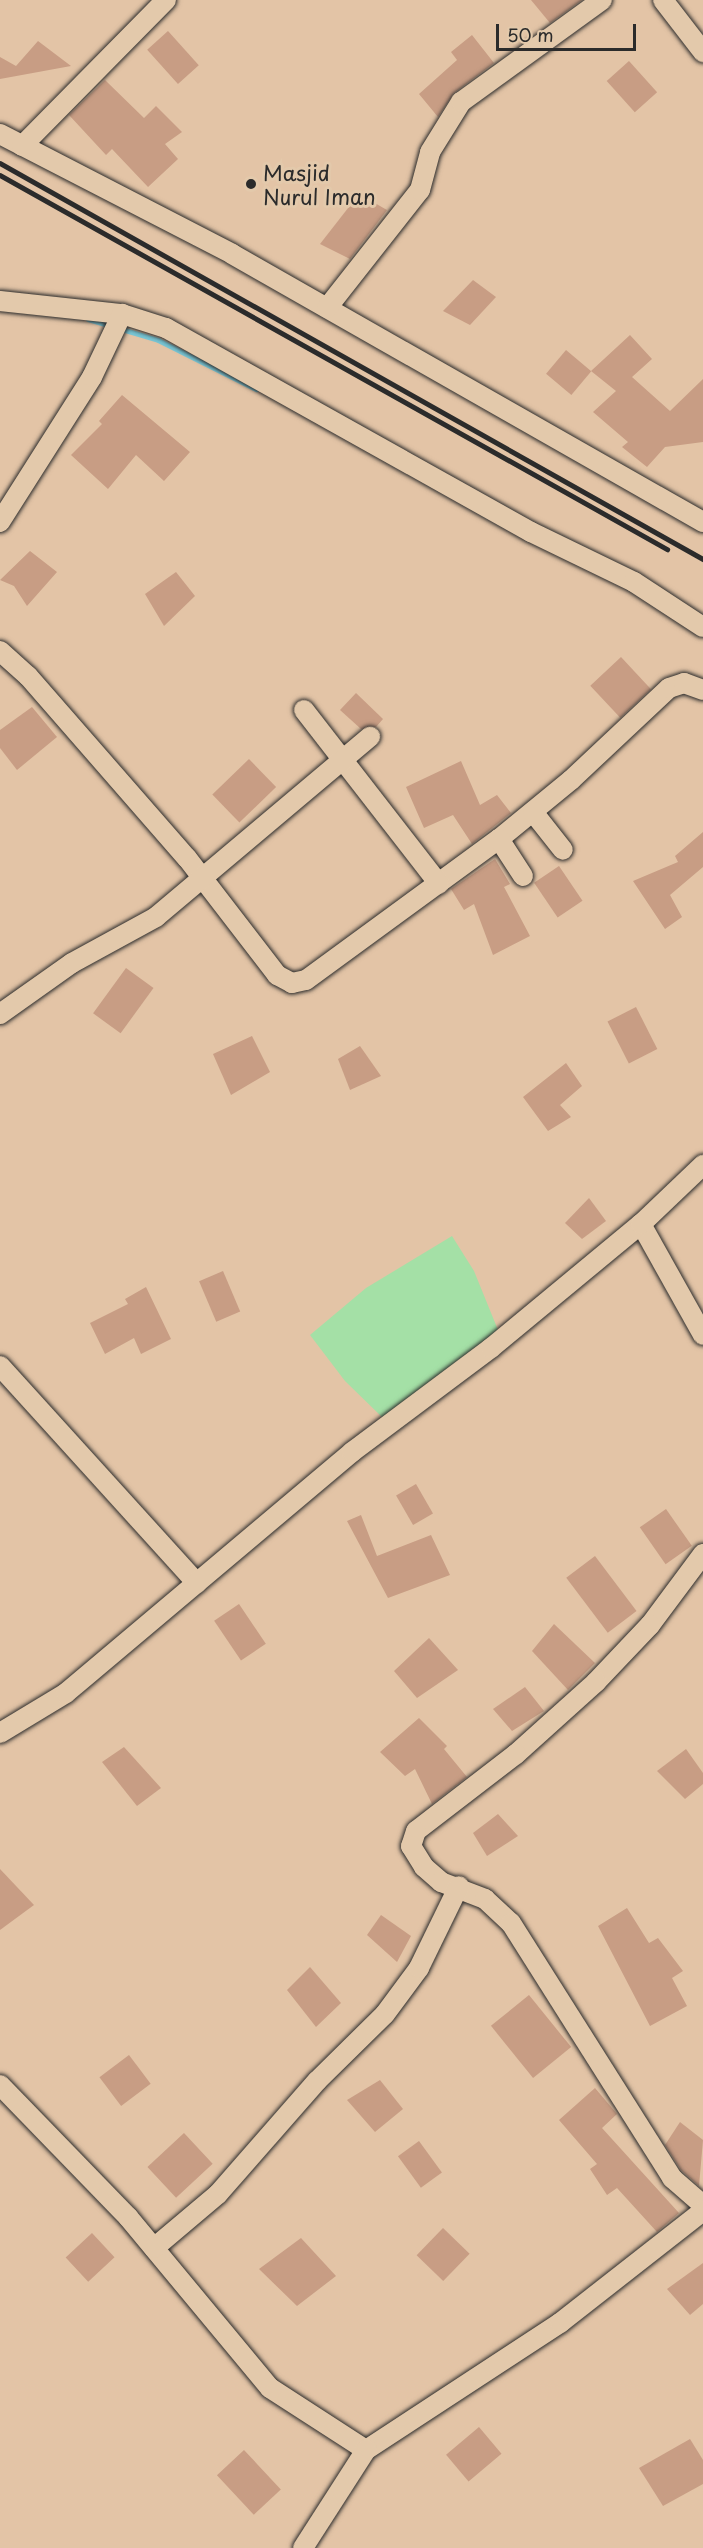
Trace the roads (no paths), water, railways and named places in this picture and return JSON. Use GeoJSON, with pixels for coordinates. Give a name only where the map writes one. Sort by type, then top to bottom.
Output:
{"type":"FeatureCollection","features":[{"type":"Feature","properties":{"kind":"street"},"geometry":{"type":"LineString","coordinates":[[22,146],[166,0]]}},
{"type":"Feature","properties":{"kind":"street"},"geometry":{"type":"LineString","coordinates":[[327,308],[420,190],[430,152],[461,102],[602,0]]}},
{"type":"Feature","properties":{"kind":"street"},"geometry":{"type":"LineString","coordinates":[[663,0],[703,52]]}},
{"type":"Feature","properties":{"kind":"street"},"geometry":{"type":"LineString","coordinates":[[0,134],[327,308],[703,522]]}},
{"type":"Feature","properties":{"kind":"street"},"geometry":{"type":"LineString","coordinates":[[0,301],[121,316],[166,328],[521,526],[634,582],[703,627]]}},
{"type":"Feature","properties":{"kind":"street"},"geometry":{"type":"LineString","coordinates":[[0,522],[110,345],[121,316]]}},
{"type":"Feature","properties":{"kind":"street"},"geometry":{"type":"LineString","coordinates":[[0,651],[28,676],[200,876],[277,975],[292,983],[306,980],[499,839],[533,812],[669,688],[684,683],[703,690]]}},
{"type":"Feature","properties":{"kind":"street"},"geometry":{"type":"LineString","coordinates":[[304,710],[344,757],[439,884]]}},
{"type":"Feature","properties":{"kind":"street"},"geometry":{"type":"LineString","coordinates":[[0,1014],[72,963],[156,917],[200,876],[370,737]]}},
{"type":"Feature","properties":{"kind":"street"},"geometry":{"type":"LineString","coordinates":[[533,812],[564,849]]}},
{"type":"Feature","properties":{"kind":"street"},"geometry":{"type":"LineString","coordinates":[[499,839],[523,876]]}},
{"type":"Feature","properties":{"kind":"street"},"geometry":{"type":"LineString","coordinates":[[0,1733],[66,1693],[352,1452],[491,1348],[641,1224],[703,1165]]}},
{"type":"Feature","properties":{"kind":"street"},"geometry":{"type":"LineString","coordinates":[[641,1224],[703,1335]]}},
{"type":"Feature","properties":{"kind":"street"},"geometry":{"type":"LineString","coordinates":[[0,1366],[197,1583]]}},
{"type":"Feature","properties":{"kind":"street"},"geometry":{"type":"LineString","coordinates":[[703,1554],[650,1625],[596,1682],[516,1754],[416,1831],[411,1846],[424,1866],[441,1882],[459,1886],[485,1899],[511,1923],[672,2178],[703,2205]]}},
{"type":"Feature","properties":{"kind":"street"},"geometry":{"type":"LineString","coordinates":[[154,2248],[219,2194],[317,2081],[385,2014],[419,1968],[459,1886]]}},
{"type":"Feature","properties":{"kind":"street"},"geometry":{"type":"LineString","coordinates":[[0,2085],[154,2248],[270,2388],[366,2450]]}},
{"type":"Feature","properties":{"kind":"street"},"geometry":{"type":"LineString","coordinates":[[303,2548],[366,2450],[560,2324],[703,2211]]}},
{"type":"Feature","properties":{"kind":"waterway"},"geometry":{"type":"LineString","coordinates":[[88,319],[158,340],[256,389]]}},
{"type":"Feature","properties":{"kind":"railway"},"geometry":{"type":"LineString","coordinates":[[0,163],[703,559]]}},
{"type":"Feature","properties":{"kind":"railway"},"geometry":{"type":"LineString","coordinates":[[0,175],[667,549]]}},
{"type":"Feature","properties":{"kind":"place","name":"Masjid Nurul Iman"},"geometry":{"type":"Point","coordinates":[251,184]}}]}
